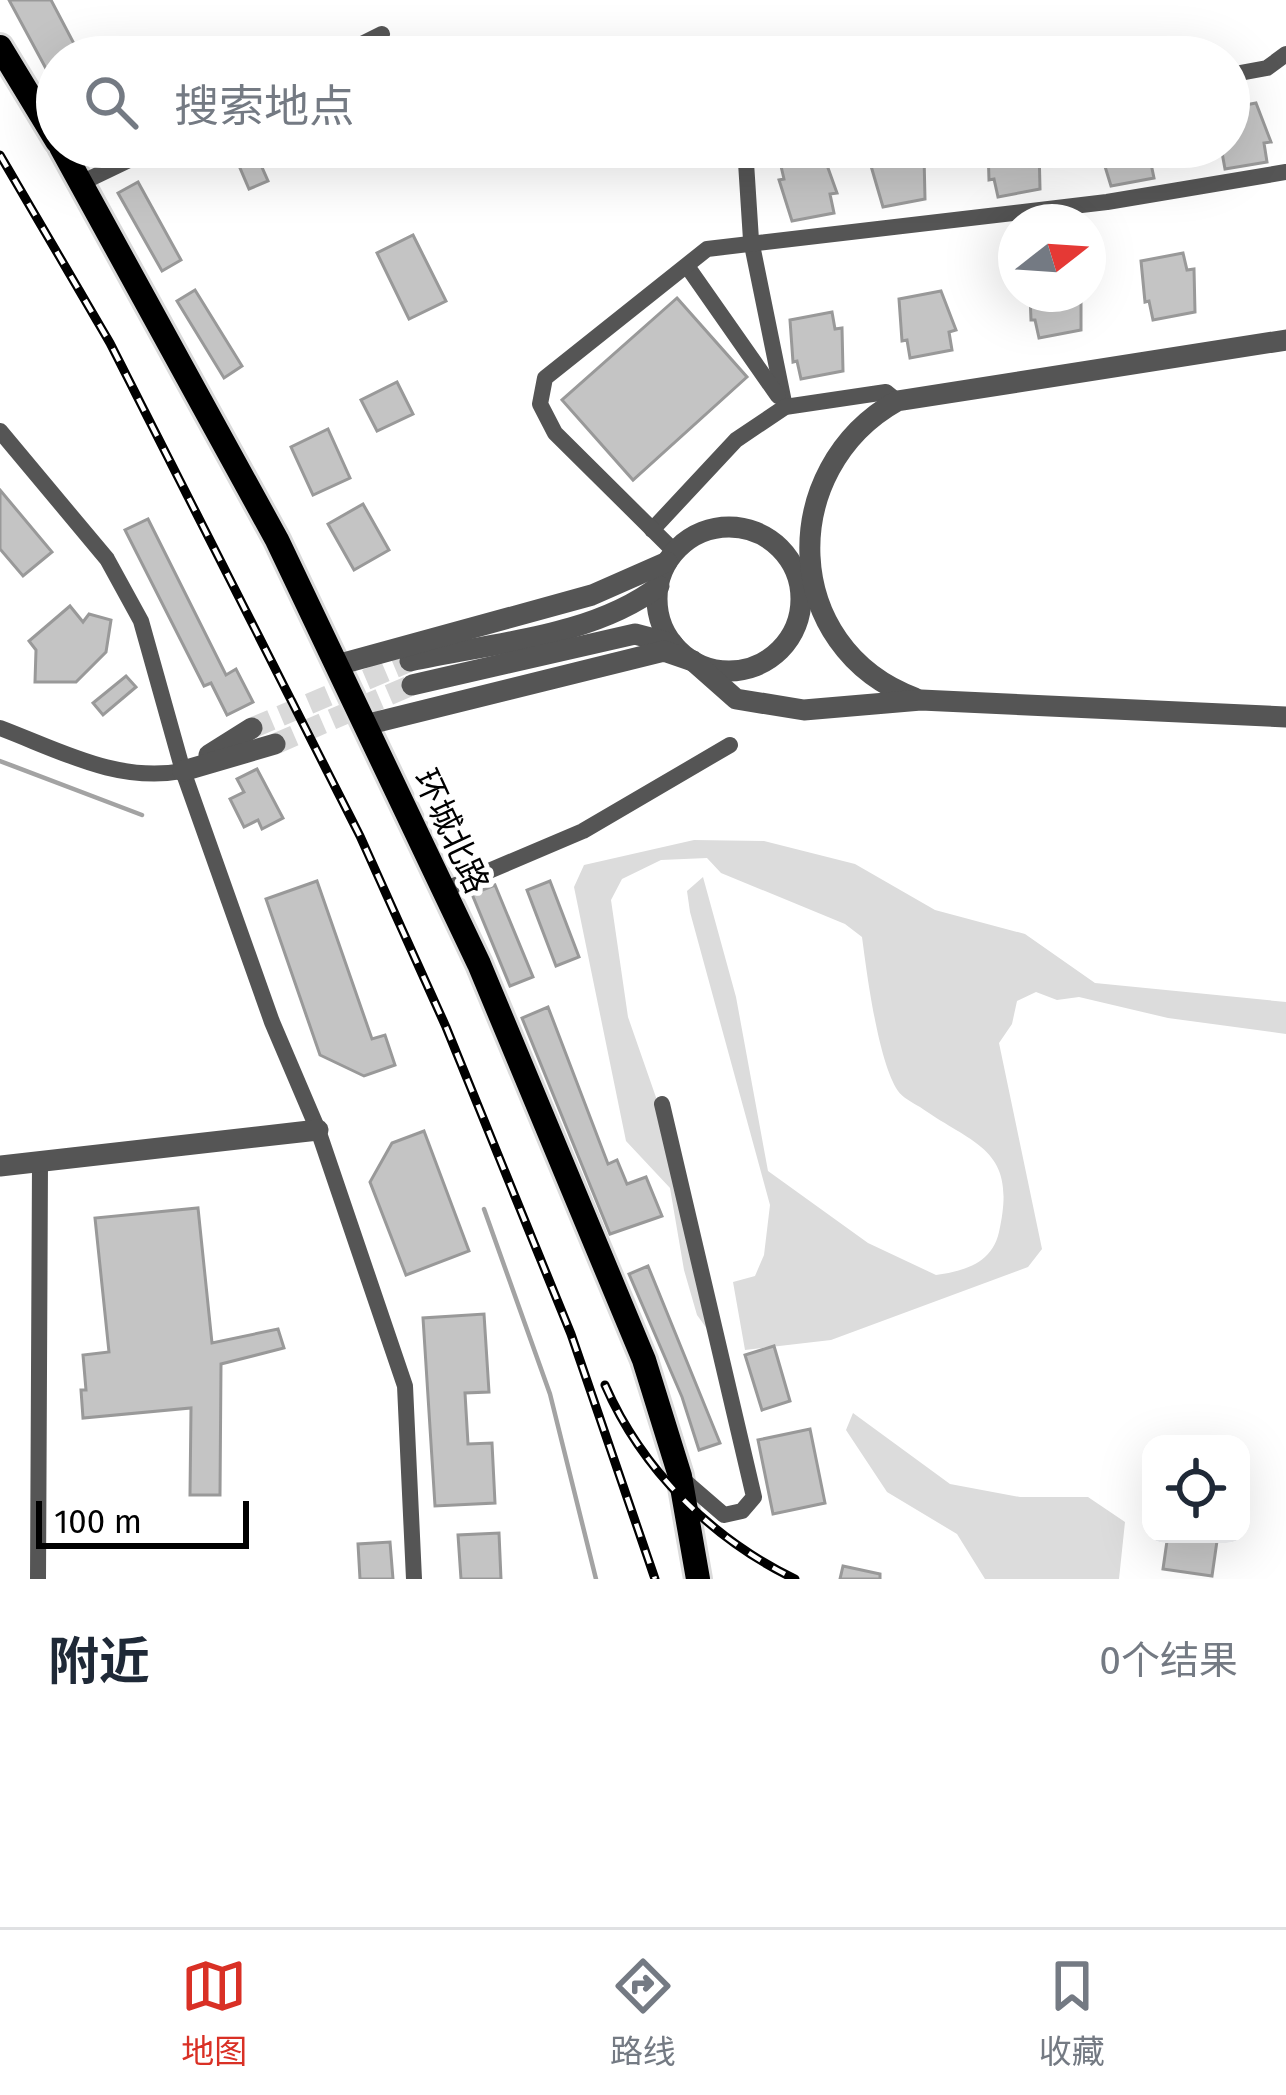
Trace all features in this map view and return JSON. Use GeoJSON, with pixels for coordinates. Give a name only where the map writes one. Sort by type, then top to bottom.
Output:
{"type":"FeatureCollection","features":[{"type":"Feature","properties":{"kind":"main road","name":"环城北路"},"geometry":{"type":"LineString","coordinates":[[0,47],[36,106]]}},
{"type":"Feature","properties":{"kind":"main road","name":"环城北路"},"geometry":{"type":"LineString","coordinates":[[73,168],[266,519],[444,890],[644,1360],[680,1476],[698,1579]]}},
{"type":"Feature","properties":{"kind":"street"},"geometry":{"type":"LineString","coordinates":[[378,36],[382,34]]}},
{"type":"Feature","properties":{"kind":"street"},"geometry":{"type":"LineString","coordinates":[[1250,71],[1267,68],[1286,54]]}},
{"type":"Feature","properties":{"kind":"street"},"geometry":{"type":"LineString","coordinates":[[81,183],[112,168]]}},
{"type":"Feature","properties":{"kind":"street"},"geometry":{"type":"LineString","coordinates":[[746,168],[751,240],[785,407]]}},
{"type":"Feature","properties":{"kind":"street"},"geometry":{"type":"LineString","coordinates":[[671,557],[652,530],[555,433],[540,404],[545,378],[707,249],[751,240],[1107,202],[1286,172]]}},
{"type":"Feature","properties":{"kind":"street"},"geometry":{"type":"LineString","coordinates":[[687,266],[785,407]]}},
{"type":"Feature","properties":{"kind":"street"},"geometry":{"type":"LineString","coordinates":[[365,725],[664,651],[716,670],[753,667],[775,655],[796,624],[812,583],[809,522],[825,472],[855,430],[897,401],[1286,340]]}},
{"type":"Feature","properties":{"kind":"street"},"geometry":{"type":"LineString","coordinates":[[652,530],[736,440],[785,407],[886,392],[897,401]]}},
{"type":"Feature","properties":{"kind":"street"},"geometry":{"type":"LineString","coordinates":[[0,431],[107,559],[129,600],[170,715],[183,771],[272,1022],[318,1130],[405,1386],[414,1579]]}},
{"type":"Feature","properties":{"kind":"street"},"geometry":{"type":"LineString","coordinates":[[337,665],[592,595],[671,557],[694,536],[730,527],[766,537],[784,553],[812,583],[837,639],[860,665],[921,700]]}},
{"type":"Feature","properties":{"kind":"street"},"geometry":{"type":"LineString","coordinates":[[784,553],[800,587],[796,624]]}},
{"type":"Feature","properties":{"kind":"street"},"geometry":{"type":"LineString","coordinates":[[410,661],[632,607],[658,586],[671,557]]}},
{"type":"Feature","properties":{"kind":"street"},"geometry":{"type":"LineString","coordinates":[[658,586],[662,623],[674,645],[736,699],[804,710],[921,700],[1286,717]]}},
{"type":"Feature","properties":{"kind":"street"},"geometry":{"type":"LineString","coordinates":[[412,685],[635,634],[674,645]]}},
{"type":"Feature","properties":{"kind":"street"},"geometry":{"type":"LineString","coordinates":[[0,728],[117,773],[152,777],[275,744]]}},
{"type":"Feature","properties":{"kind":"street"},"geometry":{"type":"LineString","coordinates":[[183,771],[252,728]]}},
{"type":"Feature","properties":{"kind":"street"},"geometry":{"type":"LineString","coordinates":[[444,890],[584,831],[730,745]]}},
{"type":"Feature","properties":{"kind":"street"},"geometry":{"type":"LineString","coordinates":[[662,1103],[755,1490],[747,1508],[724,1515],[680,1476]]}},
{"type":"Feature","properties":{"kind":"street"},"geometry":{"type":"LineString","coordinates":[[0,1166],[318,1130]]}},
{"type":"Feature","properties":{"kind":"street"},"geometry":{"type":"LineString","coordinates":[[38,1579],[40,1162]]}},
{"type":"Feature","properties":{"kind":"shaded area"},"geometry":{"type":"Polygon","coordinates":[[[694,840],[764,841],[855,864],[935,910],[1025,934],[1095,983],[1286,1002],[1286,1034],[1168,1018],[1079,997],[1057,1000],[1036,992],[1017,1001],[1012,1024],[999,1043],[1042,1249],[1028,1267],[831,1340],[745,1350],[733,1282],[755,1276],[764,1255],[770,1205],[690,912],[687,891],[703,877],[736,997],[768,1171],[868,1243],[936,1275],[967,1268],[990,1251],[999,1232],[1002,1183],[987,1153],[898,1091],[879,1039],[862,937],[845,924],[721,873],[707,858],[661,860],[622,879],[611,900],[628,1017],[659,1106],[710,1333],[697,1315],[684,1270],[670,1188],[626,1141],[574,887],[584,865],[694,840]]]}},
{"type":"Feature","properties":{"kind":"shaded area"},"geometry":{"type":"Polygon","coordinates":[[[853,1413],[950,1484],[1020,1497],[1088,1497],[1125,1522],[1119,1579],[985,1579],[957,1534],[887,1492],[846,1430],[853,1413]]]}},
{"type":"Feature","properties":{"kind":"building"},"geometry":{"type":"Polygon","coordinates":[[[9,0],[51,0],[70,36],[36,36],[36,50],[9,0]]]}},
{"type":"Feature","properties":{"kind":"building"},"geometry":{"type":"Polygon","coordinates":[[[1256,103],[1271,142],[1264,143],[1267,162],[1250,165],[1250,104],[1256,103]]]}},
{"type":"Feature","properties":{"kind":"building"},"geometry":{"type":"Polygon","coordinates":[[[240,168],[262,168],[268,181],[249,189],[240,168]]]}},
{"type":"Feature","properties":{"kind":"building"},"geometry":{"type":"Polygon","coordinates":[[[781,168],[828,168],[837,193],[830,194],[834,213],[792,221],[779,180],[784,179],[781,168]]]}},
{"type":"Feature","properties":{"kind":"building"},"geometry":{"type":"Polygon","coordinates":[[[872,168],[924,168],[925,199],[883,207],[872,168]]]}},
{"type":"Feature","properties":{"kind":"building"},"geometry":{"type":"Polygon","coordinates":[[[989,168],[1040,168],[1040,189],[998,197],[994,179],[989,180],[989,168]]]}},
{"type":"Feature","properties":{"kind":"building"},"geometry":{"type":"Polygon","coordinates":[[[1105,168],[1152,168],[1154,178],[1111,186],[1105,168]]]}},
{"type":"Feature","properties":{"kind":"building"},"geometry":{"type":"Polygon","coordinates":[[[138,182],[181,260],[162,271],[118,193],[138,182]]]}},
{"type":"Feature","properties":{"kind":"building"},"geometry":{"type":"Polygon","coordinates":[[[413,235],[446,301],[409,319],[377,253],[413,235]]]}},
{"type":"Feature","properties":{"kind":"building"},"geometry":{"type":"Polygon","coordinates":[[[1183,253],[1187,270],[1194,269],[1195,312],[1153,320],[1149,301],[1145,302],[1141,261],[1183,253]]]}},
{"type":"Feature","properties":{"kind":"building"},"geometry":{"type":"Polygon","coordinates":[[[195,290],[242,366],[224,378],[177,301],[195,290]]]}},
{"type":"Feature","properties":{"kind":"building"},"geometry":{"type":"Polygon","coordinates":[[[941,291],[956,330],[949,332],[952,350],[910,358],[907,340],[902,341],[899,299],[941,291]]]}},
{"type":"Feature","properties":{"kind":"building"},"geometry":{"type":"Polygon","coordinates":[[[677,298],[747,377],[633,480],[562,400],[677,298]]]}},
{"type":"Feature","properties":{"kind":"building"},"geometry":{"type":"Polygon","coordinates":[[[832,312],[835,329],[842,328],[843,371],[801,379],[797,361],[793,362],[790,320],[832,312]]]}},
{"type":"Feature","properties":{"kind":"building"},"geometry":{"type":"Polygon","coordinates":[[[1031,312],[1081,312],[1081,330],[1039,338],[1035,320],[1031,312]]]}},
{"type":"Feature","properties":{"kind":"building"},"geometry":{"type":"Polygon","coordinates":[[[397,382],[413,414],[377,431],[361,400],[397,382]]]}},
{"type":"Feature","properties":{"kind":"building"},"geometry":{"type":"Polygon","coordinates":[[[328,429],[350,478],[313,495],[291,447],[328,429]]]}},
{"type":"Feature","properties":{"kind":"building"},"geometry":{"type":"Polygon","coordinates":[[[0,490],[52,552],[23,576],[0,549],[0,490]]]}},
{"type":"Feature","properties":{"kind":"building"},"geometry":{"type":"Polygon","coordinates":[[[363,504],[389,550],[354,570],[328,524],[363,504]]]}},
{"type":"Feature","properties":{"kind":"building"},"geometry":{"type":"Polygon","coordinates":[[[148,519],[226,675],[236,669],[253,702],[227,715],[211,683],[204,686],[125,530],[148,519]]]}},
{"type":"Feature","properties":{"kind":"building"},"geometry":{"type":"Polygon","coordinates":[[[70,606],[83,622],[89,614],[111,620],[106,652],[76,682],[35,682],[36,650],[29,641],[70,606]]]}},
{"type":"Feature","properties":{"kind":"building"},"geometry":{"type":"Polygon","coordinates":[[[126,676],[136,687],[103,715],[93,703],[126,676]]]}},
{"type":"Feature","properties":{"kind":"building"},"geometry":{"type":"Polygon","coordinates":[[[257,769],[283,818],[262,829],[258,820],[244,827],[230,799],[244,792],[237,779],[257,769]]]}},
{"type":"Feature","properties":{"kind":"building"},"geometry":{"type":"Polygon","coordinates":[[[317,881],[372,1039],[385,1035],[395,1065],[364,1076],[320,1055],[266,899],[317,881]]]}},
{"type":"Feature","properties":{"kind":"building"},"geometry":{"type":"Polygon","coordinates":[[[550,881],[579,957],[556,966],[527,890],[550,881]]]}},
{"type":"Feature","properties":{"kind":"building"},"geometry":{"type":"Polygon","coordinates":[[[495,885],[533,977],[510,986],[472,894],[495,885]]]}},
{"type":"Feature","properties":{"kind":"building"},"geometry":{"type":"Polygon","coordinates":[[[548,1007],[608,1164],[617,1160],[627,1184],[646,1177],[662,1216],[610,1234],[522,1018],[548,1007]]]}},
{"type":"Feature","properties":{"kind":"building"},"geometry":{"type":"Polygon","coordinates":[[[424,1131],[469,1251],[406,1275],[370,1182],[392,1143],[424,1131]]]}},
{"type":"Feature","properties":{"kind":"building"},"geometry":{"type":"Polygon","coordinates":[[[198,1208],[212,1343],[278,1329],[284,1348],[221,1364],[220,1495],[190,1495],[191,1408],[83,1418],[83,1355],[109,1352],[95,1218],[198,1208]]]}},
{"type":"Feature","properties":{"kind":"building"},"geometry":{"type":"Polygon","coordinates":[[[648,1266],[720,1443],[699,1450],[682,1397],[629,1274],[648,1266]]]}},
{"type":"Feature","properties":{"kind":"building"},"geometry":{"type":"Polygon","coordinates":[[[484,1314],[489,1392],[465,1393],[468,1444],[492,1443],[495,1503],[435,1506],[423,1318],[484,1314]]]}},
{"type":"Feature","properties":{"kind":"building"},"geometry":{"type":"Polygon","coordinates":[[[774,1346],[790,1401],[762,1410],[745,1355],[774,1346]]]}},
{"type":"Feature","properties":{"kind":"building"},"geometry":{"type":"Polygon","coordinates":[[[810,1429],[825,1503],[773,1514],[758,1440],[810,1429]]]}},
{"type":"Feature","properties":{"kind":"building"},"geometry":{"type":"Polygon","coordinates":[[[499,1533],[501,1579],[461,1579],[458,1535],[499,1533]]]}},
{"type":"Feature","properties":{"kind":"building"},"geometry":{"type":"Polygon","coordinates":[[[390,1542],[393,1579],[360,1579],[358,1544],[390,1542]]]}},
{"type":"Feature","properties":{"kind":"building"},"geometry":{"type":"Polygon","coordinates":[[[1167,1543],[1217,1543],[1212,1576],[1163,1569],[1167,1543]]]}},
{"type":"Feature","properties":{"kind":"building"},"geometry":{"type":"Polygon","coordinates":[[[843,1566],[880,1574],[880,1579],[840,1579],[843,1566]]]}},
{"type":"Feature","properties":{"kind":"waterway"},"geometry":{"type":"LineString","coordinates":[[0,761],[142,815]]}},
{"type":"Feature","properties":{"kind":"waterway"},"geometry":{"type":"LineString","coordinates":[[484,1209],[550,1394],[596,1579]]}},
{"type":"Feature","properties":{"kind":"tunnel"},"geometry":{"type":"LineString","coordinates":[[252,728],[410,661]]}},
{"type":"Feature","properties":{"kind":"tunnel"},"geometry":{"type":"LineString","coordinates":[[275,744],[412,685]]}},
{"type":"Feature","properties":{"kind":"railway"},"geometry":{"type":"LineString","coordinates":[[0,155],[110,343],[360,836],[446,1027],[571,1334],[655,1579]]}},
{"type":"Feature","properties":{"kind":"railway"},"geometry":{"type":"LineString","coordinates":[[605,1385],[639,1446],[683,1499],[736,1544],[795,1579]]}}]}
